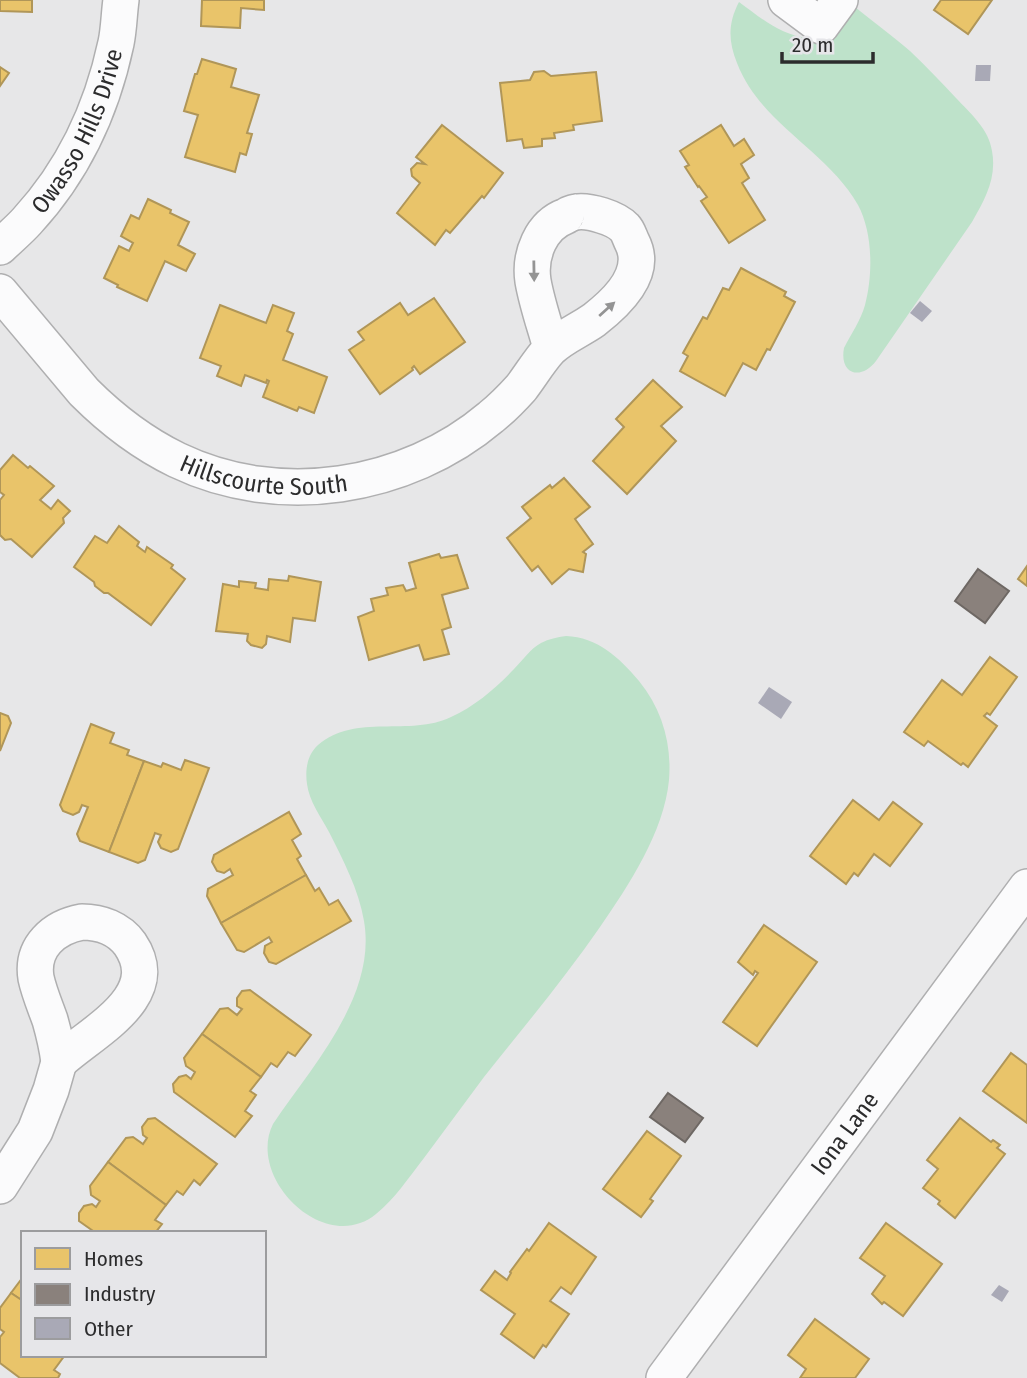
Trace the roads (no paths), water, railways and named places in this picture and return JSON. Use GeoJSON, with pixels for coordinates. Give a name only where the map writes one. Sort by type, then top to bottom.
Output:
{"type":"FeatureCollection","features":[{"type":"Feature","properties":{"kind":"street","name":"Owasso Hills Drive"},"geometry":{"type":"LineString","coordinates":[[0,247],[27,221],[59,181],[82,143],[102,96],[117,41],[121,0]]}},
{"type":"Feature","properties":{"kind":"street"},"geometry":{"type":"LineString","coordinates":[[786,0],[831,13]]}},
{"type":"Feature","properties":{"kind":"street","name":"Hillscourte South"},"geometry":{"type":"LineString","coordinates":[[0,292],[84,392],[134,435],[178,461],[222,477],[272,486],[318,487],[363,481],[407,467],[449,447],[491,417],[520,389],[551,348]]}},
{"type":"Feature","properties":{"kind":"street","name":"Iona Lane"},"geometry":{"type":"LineString","coordinates":[[664,1378],[1027,887]]}},
{"type":"Feature","properties":{"kind":"street"},"geometry":{"type":"LineString","coordinates":[[0,1186],[35,1131],[59,1062]]}}]}
